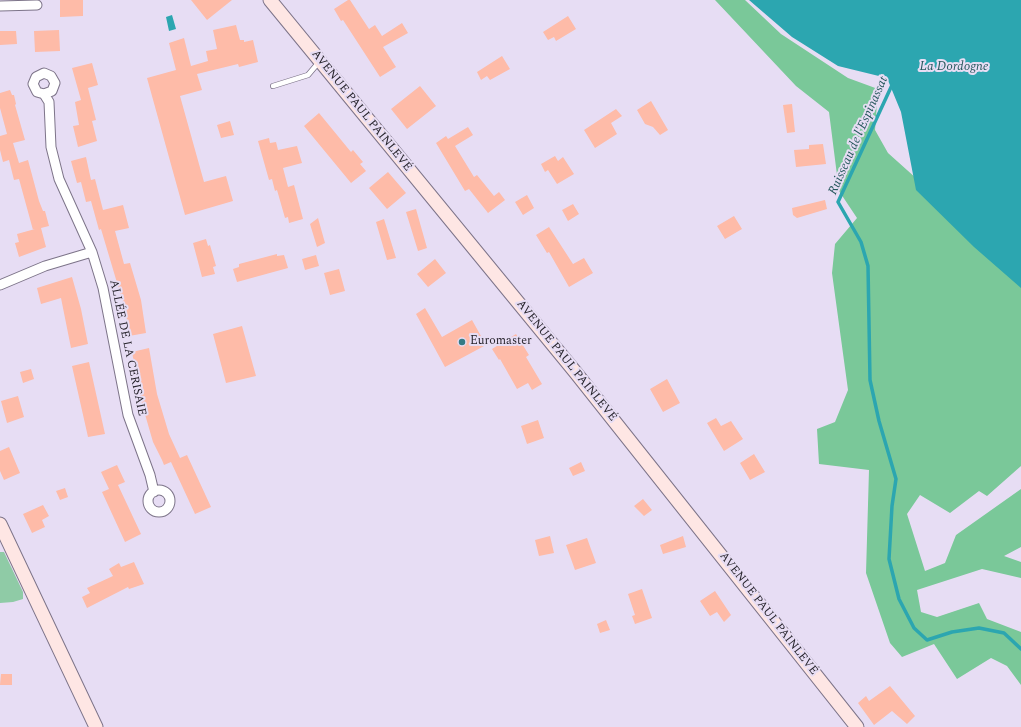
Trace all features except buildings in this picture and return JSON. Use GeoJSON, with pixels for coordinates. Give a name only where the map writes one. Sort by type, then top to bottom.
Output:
{"type":"FeatureCollection","features":[{"type":"Feature","properties":{"kind":"main road","name":"AVENUE PAUL PAINLEVÉ"},"geometry":{"type":"LineString","coordinates":[[270,0],[576,373],[857,727]]}},
{"type":"Feature","properties":{"kind":"main road"},"geometry":{"type":"LineString","coordinates":[[0,524],[96,727]]}},
{"type":"Feature","properties":{"kind":"street"},"geometry":{"type":"LineString","coordinates":[[0,6],[37,6]]}},
{"type":"Feature","properties":{"kind":"street","name":"ALLÉE DE LA CERISAIE"},"geometry":{"type":"LineString","coordinates":[[44,94],[49,102],[51,147],[59,179],[92,252],[106,298],[128,415],[150,475],[154,492]]}},
{"type":"Feature","properties":{"kind":"street"},"geometry":{"type":"LineString","coordinates":[[0,285],[45,266],[92,252]]}},
{"type":"Feature","properties":{"kind":"lane"},"geometry":{"type":"LineString","coordinates":[[274,86],[308,75],[320,61]]}},
{"type":"Feature","properties":{"kind":"green space"},"geometry":{"type":"Polygon","coordinates":[[[715,0],[745,0],[781,34],[848,78],[878,89],[875,130],[888,153],[955,213],[1021,278],[1021,466],[987,496],[979,491],[950,513],[920,495],[907,514],[925,571],[945,563],[956,535],[1021,489],[1021,547],[1004,556],[1021,562],[1021,578],[982,569],[917,590],[921,612],[937,617],[979,603],[987,619],[1021,632],[1021,685],[1007,666],[991,658],[957,679],[934,644],[902,657],[890,643],[866,573],[869,470],[819,464],[817,429],[835,422],[848,390],[832,273],[835,244],[857,218],[839,191],[829,112],[796,86],[715,0]]]}},
{"type":"Feature","properties":{"kind":"green space"},"geometry":{"type":"Polygon","coordinates":[[[0,552],[4,552],[23,592],[23,599],[13,602],[0,603],[0,552]]]}},
{"type":"Feature","properties":{"kind":"water","name":"La Dordogne"},"geometry":{"type":"Polygon","coordinates":[[[749,0],[1021,0],[1021,288],[974,247],[916,190],[901,112],[887,78],[838,66],[792,37],[749,0]]]}},
{"type":"Feature","properties":{"kind":"water"},"geometry":{"type":"Polygon","coordinates":[[[172,15],[176,29],[169,31],[166,17],[172,15]]]}},
{"type":"Feature","properties":{"kind":"waterway","name":"Ruisseau de l'Espinassat"},"geometry":{"type":"LineString","coordinates":[[892,85],[838,202],[861,242],[868,266],[870,380],[879,421],[896,479],[892,506],[889,559],[899,599],[914,628],[927,640],[952,632],[979,628],[1004,633],[1021,649]]}},
{"type":"Feature","properties":{"kind":"place","name":"Euromaster"},"geometry":{"type":"Point","coordinates":[462,342]}}]}
